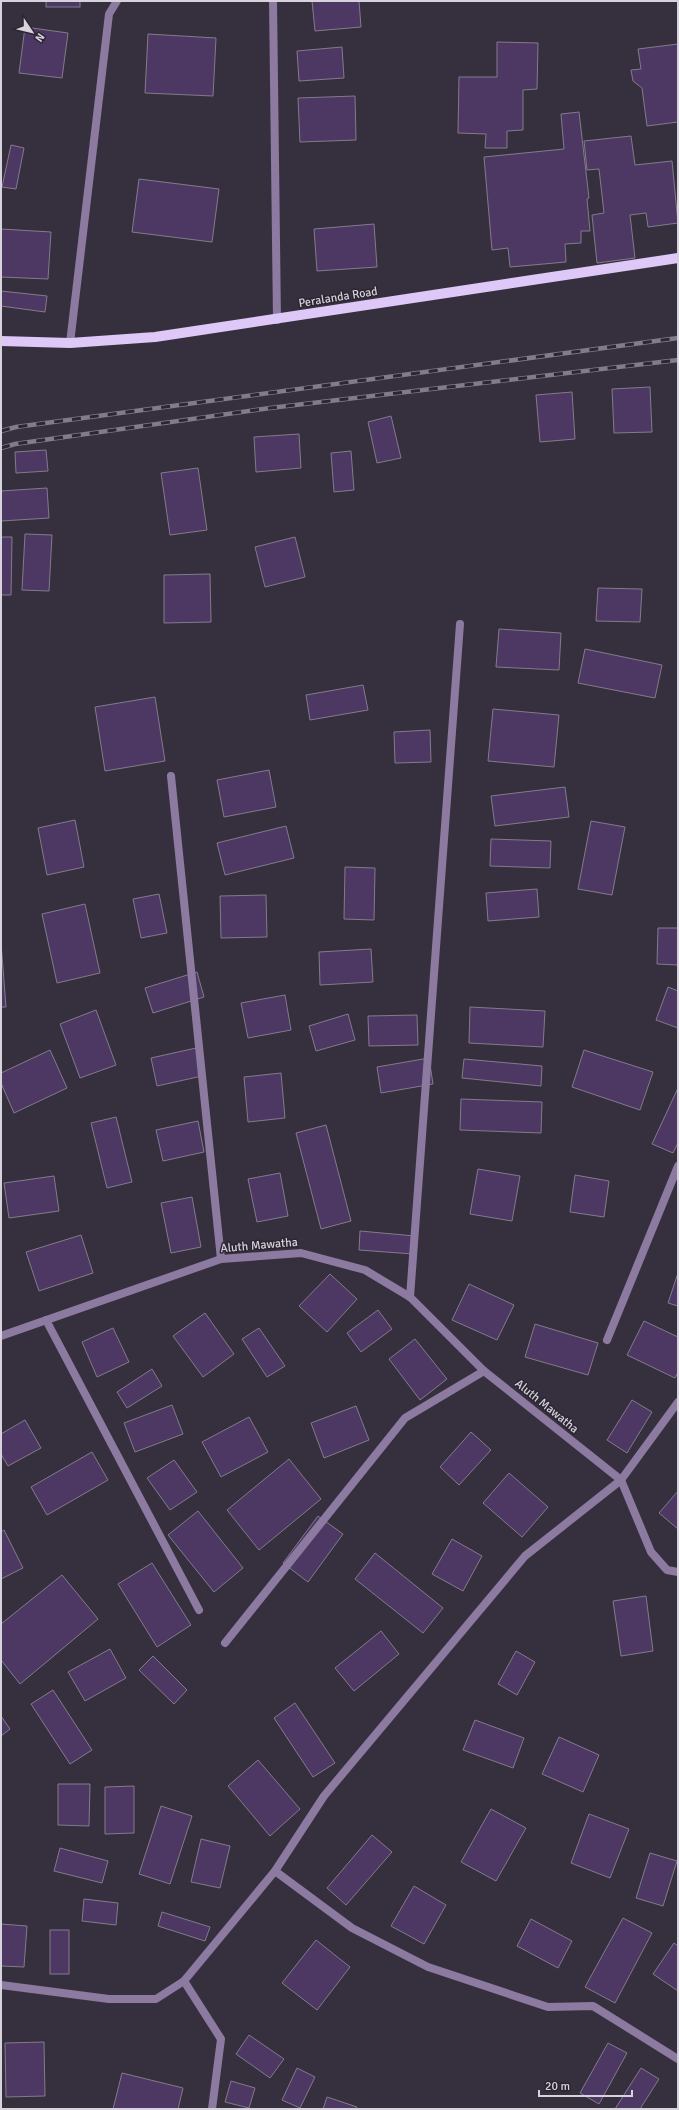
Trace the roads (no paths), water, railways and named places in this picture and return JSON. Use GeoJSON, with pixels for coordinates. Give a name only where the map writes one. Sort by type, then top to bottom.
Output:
{"type":"FeatureCollection","features":[{"type":"Feature","properties":{"kind":"main road","name":"Peralanda Road"},"geometry":{"type":"LineString","coordinates":[[1,341],[70,342],[155,337],[277,320],[678,258]]}},
{"type":"Feature","properties":{"kind":"street"},"geometry":{"type":"LineString","coordinates":[[70,342],[109,14],[117,1]]}},
{"type":"Feature","properties":{"kind":"street"},"geometry":{"type":"LineString","coordinates":[[273,1],[277,320]]}},
{"type":"Feature","properties":{"kind":"street"},"geometry":{"type":"LineString","coordinates":[[410,1297],[460,624]]}},
{"type":"Feature","properties":{"kind":"street"},"geometry":{"type":"LineString","coordinates":[[171,776],[221,1259]]}},
{"type":"Feature","properties":{"kind":"street"},"geometry":{"type":"LineString","coordinates":[[607,1340],[678,1166]]}},
{"type":"Feature","properties":{"kind":"street","name":"Aluth Mawatha"},"geometry":{"type":"LineString","coordinates":[[1,1336],[221,1259],[301,1253],[365,1270],[410,1297],[484,1370],[621,1480]]}},
{"type":"Feature","properties":{"kind":"street"},"geometry":{"type":"LineString","coordinates":[[46,1320],[200,1610]]}},
{"type":"Feature","properties":{"kind":"street"},"geometry":{"type":"LineString","coordinates":[[225,1643],[405,1418],[484,1370]]}},
{"type":"Feature","properties":{"kind":"street"},"geometry":{"type":"LineString","coordinates":[[1,1985],[109,2000],[156,1999],[184,1981],[275,1871],[324,1796],[525,1556],[621,1480],[678,1402]]}},
{"type":"Feature","properties":{"kind":"street"},"geometry":{"type":"LineString","coordinates":[[621,1480],[651,1552],[667,1570],[678,1572]]}},
{"type":"Feature","properties":{"kind":"street"},"geometry":{"type":"LineString","coordinates":[[275,1871],[352,1928],[428,1967],[548,2008],[593,2006],[678,2059]]}},
{"type":"Feature","properties":{"kind":"street"},"geometry":{"type":"LineString","coordinates":[[184,1981],[221,2039],[212,2109]]}},
{"type":"Feature","properties":{"kind":"railway"},"geometry":{"type":"LineString","coordinates":[[1,431],[16,427],[678,338]]}},
{"type":"Feature","properties":{"kind":"railway"},"geometry":{"type":"LineString","coordinates":[[1,448],[15,444],[270,408],[678,360]]}}]}
